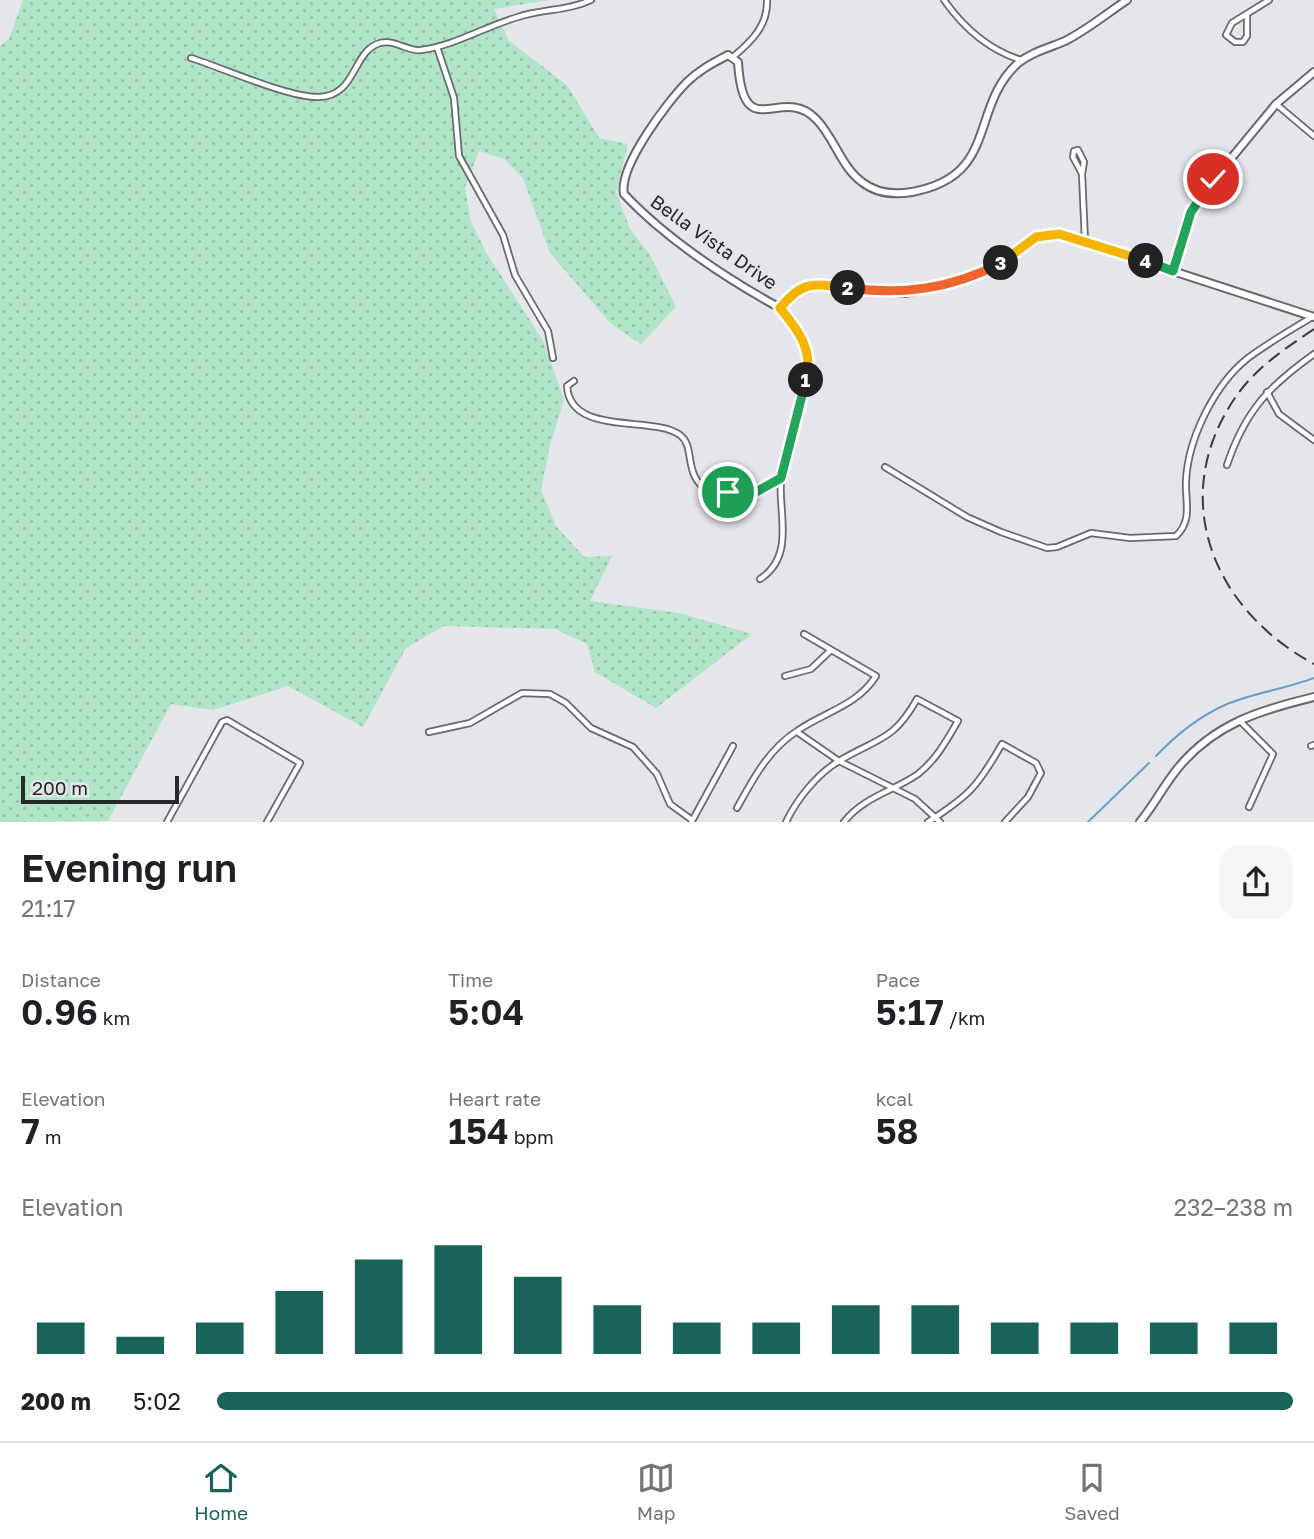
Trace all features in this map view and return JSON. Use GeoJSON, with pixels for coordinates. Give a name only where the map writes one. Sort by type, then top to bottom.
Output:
{"type":"FeatureCollection","features":[{"type":"Feature","properties":{"kind":"street"},"geometry":{"type":"LineString","coordinates":[[191,58],[299,96],[316,97],[342,90],[367,53],[379,44],[393,42],[420,51],[521,15],[591,0]]}},
{"type":"Feature","properties":{"kind":"street"},"geometry":{"type":"LineString","coordinates":[[767,0],[765,18],[760,29],[734,56],[738,62],[743,96],[749,106],[761,111],[789,107],[805,110],[834,139],[854,175],[873,190],[888,194],[933,188],[963,167],[979,145],[998,93],[1008,75],[1022,60],[1073,36],[1127,0]]}},
{"type":"Feature","properties":{"kind":"street"},"geometry":{"type":"LineString","coordinates":[[944,0],[970,31],[995,49],[1022,60]]}},
{"type":"Feature","properties":{"kind":"street"},"geometry":{"type":"LineString","coordinates":[[1247,15],[1247,36],[1243,42],[1235,42],[1226,35],[1229,26],[1269,0]]}},
{"type":"Feature","properties":{"kind":"street"},"geometry":{"type":"LineString","coordinates":[[437,47],[454,98],[460,156],[508,248],[515,275],[548,331],[553,358]]}},
{"type":"Feature","properties":{"kind":"street","name":"Bella Vista Drive"},"geometry":{"type":"LineString","coordinates":[[734,56],[728,55],[707,66],[688,81],[661,112],[624,179],[623,189],[638,209],[714,267],[780,308]]}},
{"type":"Feature","properties":{"kind":"street"},"geometry":{"type":"LineString","coordinates":[[1173,271],[1196,201],[1276,104],[1314,72]]}},
{"type":"Feature","properties":{"kind":"street"},"geometry":{"type":"LineString","coordinates":[[1276,104],[1314,136]]}},
{"type":"Feature","properties":{"kind":"street"},"geometry":{"type":"LineString","coordinates":[[1082,174],[1073,157],[1074,151],[1078,150],[1083,158],[1084,240]]}},
{"type":"Feature","properties":{"kind":"street"},"geometry":{"type":"LineString","coordinates":[[760,579],[768,574],[780,553],[784,522],[781,478],[808,370],[807,350],[800,333],[780,308],[794,292],[813,284],[884,292],[941,287],[1000,263],[1036,237],[1059,234],[1313,317]]}},
{"type":"Feature","properties":{"kind":"street"},"geometry":{"type":"LineString","coordinates":[[885,467],[967,517],[1001,533],[1047,548],[1057,547],[1091,533],[1130,538],[1176,536],[1187,521],[1186,480],[1195,442],[1218,393],[1248,358],[1313,317]]}},
{"type":"Feature","properties":{"kind":"street"},"geometry":{"type":"LineString","coordinates":[[1227,465],[1238,430],[1267,392],[1314,354]]}},
{"type":"Feature","properties":{"kind":"street"},"geometry":{"type":"LineString","coordinates":[[574,381],[567,386],[569,395],[580,410],[593,416],[664,428],[680,435],[687,444],[692,473],[704,488],[748,493],[781,478]]}},
{"type":"Feature","properties":{"kind":"street"},"geometry":{"type":"LineString","coordinates":[[1267,392],[1279,414],[1314,440]]}},
{"type":"Feature","properties":{"kind":"street"},"geometry":{"type":"LineString","coordinates":[[737,808],[775,748],[796,732],[857,698],[876,676],[804,634]]}},
{"type":"Feature","properties":{"kind":"street"},"geometry":{"type":"LineString","coordinates":[[785,676],[811,669],[831,650]]}},
{"type":"Feature","properties":{"kind":"street"},"geometry":{"type":"LineString","coordinates":[[429,732],[470,723],[522,693],[550,694],[566,703],[591,728],[616,738],[640,753],[657,774],[670,804],[692,821],[733,746]]}},
{"type":"Feature","properties":{"kind":"street"},"geometry":{"type":"LineString","coordinates":[[1140,821],[1167,782],[1194,750],[1239,720],[1269,707],[1314,697]]}},
{"type":"Feature","properties":{"kind":"street"},"geometry":{"type":"LineString","coordinates":[[786,821],[821,774],[839,761],[887,738],[906,719],[917,699],[958,721],[929,764],[908,780],[869,799],[844,821]]}},
{"type":"Feature","properties":{"kind":"street"},"geometry":{"type":"LineString","coordinates":[[167,821],[224,720],[300,763],[267,821]]}},
{"type":"Feature","properties":{"kind":"street"},"geometry":{"type":"LineString","coordinates":[[1239,720],[1273,754],[1248,807]]}},
{"type":"Feature","properties":{"kind":"street"},"geometry":{"type":"LineString","coordinates":[[796,732],[839,761],[889,789],[915,799],[938,819]]}},
{"type":"Feature","properties":{"kind":"street"},"geometry":{"type":"LineString","coordinates":[[928,821],[938,819],[974,789],[1002,744],[1036,763],[1041,773],[1028,797],[1005,821]]}},
{"type":"Feature","properties":{"kind":"green space"},"geometry":{"type":"Polygon","coordinates":[[[23,0],[549,0],[494,9],[509,41],[567,85],[599,138],[628,144],[616,192],[630,229],[650,255],[676,307],[641,344],[611,324],[550,253],[523,178],[504,159],[479,151],[465,188],[471,222],[487,254],[543,340],[564,400],[550,445],[541,490],[556,526],[584,557],[612,556],[590,601],[679,613],[752,634],[656,708],[595,672],[587,644],[556,629],[444,626],[406,648],[363,727],[288,686],[213,710],[171,704],[108,821],[0,822],[0,46],[9,39],[23,0]]]}},
{"type":"Feature","properties":{"kind":"waterway"},"geometry":{"type":"LineString","coordinates":[[1156,756],[1188,727],[1225,705],[1314,678]]}},
{"type":"Feature","properties":{"kind":"waterway"},"geometry":{"type":"LineString","coordinates":[[1088,822],[1149,763]]}},
{"type":"Feature","properties":{"kind":"railway"},"geometry":{"type":"LineString","coordinates":[[1314,329],[1263,367],[1237,395],[1216,433],[1205,472],[1203,510],[1211,547],[1226,581],[1249,613],[1278,641],[1314,664]]}},
{"type":"Feature","properties":{"kind":"route"},"geometry":{"type":"LineString","coordinates":[[728,492],[756,492],[781,478],[808,370],[807,350],[800,333],[780,308],[803,286],[813,284],[905,293],[941,287],[975,276],[1000,263],[1036,237],[1047,234],[1084,240],[1173,271],[1191,212],[1213,179]]}}]}
